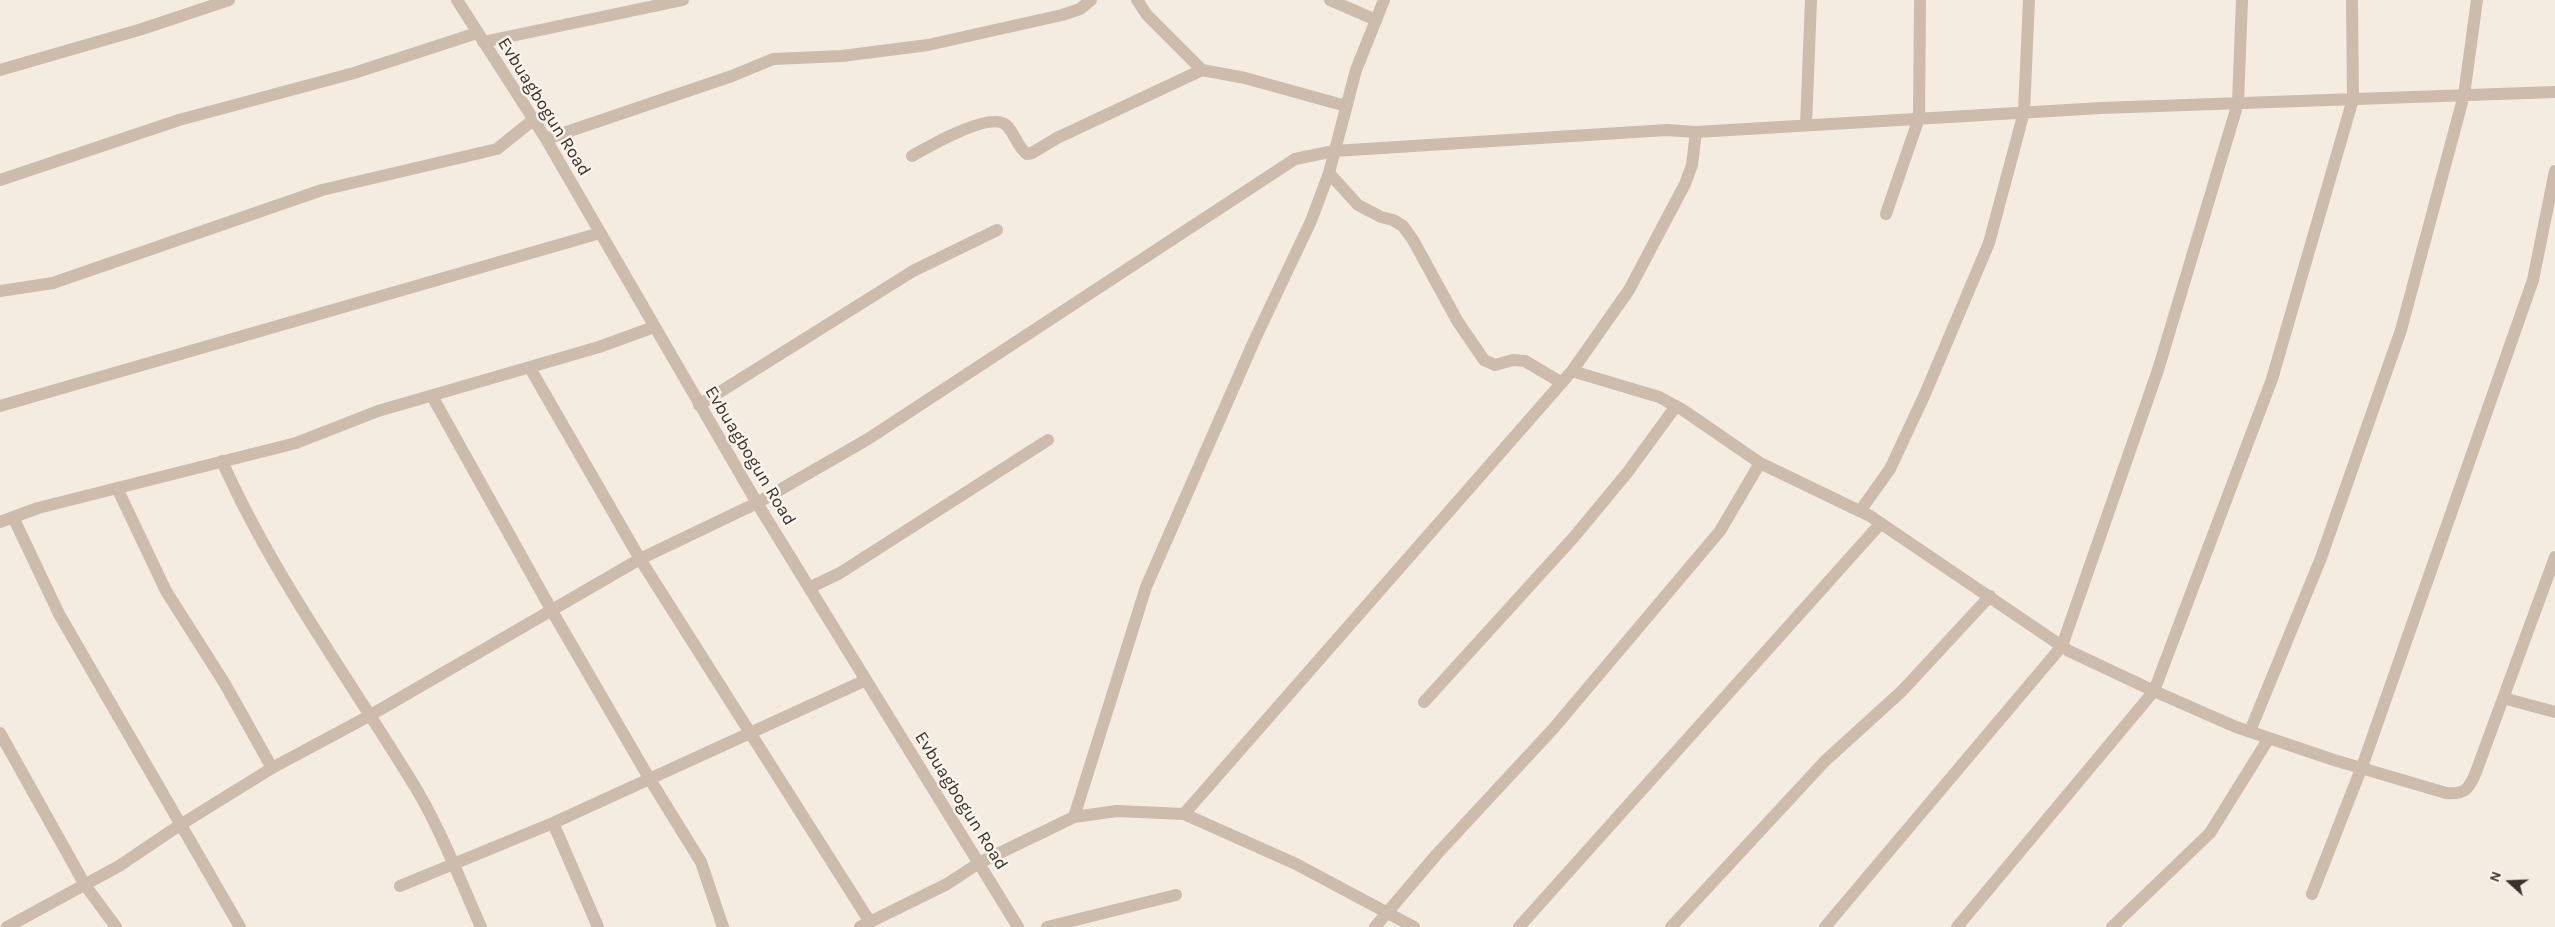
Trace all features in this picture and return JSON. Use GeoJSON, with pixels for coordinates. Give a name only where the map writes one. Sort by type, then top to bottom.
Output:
{"type":"FeatureCollection","features":[{"type":"Feature","properties":{"kind":"street"},"geometry":{"type":"LineString","coordinates":[[0,70],[142,29],[228,0]]}},
{"type":"Feature","properties":{"kind":"street","name":"Evbuagbogun Road"},"geometry":{"type":"LineString","coordinates":[[457,0],[546,139],[756,503],[1018,927]]}},
{"type":"Feature","properties":{"kind":"street"},"geometry":{"type":"LineString","coordinates":[[0,180],[179,120],[480,37],[683,0]]}},
{"type":"Feature","properties":{"kind":"street"},"geometry":{"type":"LineString","coordinates":[[546,139],[732,76],[784,56],[842,56],[928,45],[1062,15],[1080,9],[1091,0]]}},
{"type":"Feature","properties":{"kind":"street"},"geometry":{"type":"LineString","coordinates":[[1137,0],[1147,15],[1202,70],[1245,78],[1346,106]]}},
{"type":"Feature","properties":{"kind":"street"},"geometry":{"type":"LineString","coordinates":[[1330,0],[1376,20]]}},
{"type":"Feature","properties":{"kind":"street"},"geometry":{"type":"LineString","coordinates":[[1074,816],[1146,587],[1254,340],[1310,221],[1330,173],[1334,151],[1356,70],[1384,0]]}},
{"type":"Feature","properties":{"kind":"street"},"geometry":{"type":"LineString","coordinates":[[1806,125],[1811,0]]}},
{"type":"Feature","properties":{"kind":"street"},"geometry":{"type":"LineString","coordinates":[[1886,214],[1920,118],[1920,0]]}},
{"type":"Feature","properties":{"kind":"street"},"geometry":{"type":"LineString","coordinates":[[1860,511],[1890,469],[1925,394],[1989,243],[2024,112],[2029,0]]}},
{"type":"Feature","properties":{"kind":"street"},"geometry":{"type":"LineString","coordinates":[[1825,927],[2062,646],[2158,370],[2238,103],[2242,0]]}},
{"type":"Feature","properties":{"kind":"street"},"geometry":{"type":"LineString","coordinates":[[1957,927],[2142,708],[2154,691],[2272,380],[2353,99],[2352,0]]}},
{"type":"Feature","properties":{"kind":"street"},"geometry":{"type":"LineString","coordinates":[[2250,732],[2321,558],[2401,330],[2464,95],[2477,0]]}},
{"type":"Feature","properties":{"kind":"street"},"geometry":{"type":"LineString","coordinates":[[912,156],[949,134],[996,122],[1008,126],[1023,151],[1027,154],[1032,153],[1057,138],[1202,70]]}},
{"type":"Feature","properties":{"kind":"street"},"geometry":{"type":"LineString","coordinates":[[7,927],[119,866],[180,825],[272,768],[369,716],[640,559],[756,503],[868,439],[1268,174],[1295,159],[1334,151],[1667,130],[1696,132],[2024,112],[2555,92]]}},
{"type":"Feature","properties":{"kind":"street"},"geometry":{"type":"LineString","coordinates":[[0,292],[53,283],[322,190],[496,149],[533,120]]}},
{"type":"Feature","properties":{"kind":"street"},"geometry":{"type":"LineString","coordinates":[[1184,814],[1572,371],[1629,290],[1684,184],[1692,165],[1696,132]]}},
{"type":"Feature","properties":{"kind":"street"},"geometry":{"type":"LineString","coordinates":[[2312,894],[2361,768],[2533,280],[2555,171]]}},
{"type":"Feature","properties":{"kind":"street"},"geometry":{"type":"LineString","coordinates":[[1330,173],[1358,204],[1381,217],[1393,220],[1403,226],[1414,240],[1458,322],[1484,360],[1495,365],[1513,360],[1526,361],[1562,383]]}},
{"type":"Feature","properties":{"kind":"street"},"geometry":{"type":"LineString","coordinates":[[699,404],[913,271],[997,230]]}},
{"type":"Feature","properties":{"kind":"street"},"geometry":{"type":"LineString","coordinates":[[0,406],[600,233]]}},
{"type":"Feature","properties":{"kind":"street"},"geometry":{"type":"LineString","coordinates":[[0,522],[38,508],[296,443],[378,410],[530,368],[599,347],[654,327]]}},
{"type":"Feature","properties":{"kind":"street"},"geometry":{"type":"LineString","coordinates":[[530,368],[640,559],[865,924],[947,884],[979,863],[1074,816],[1117,812],[1184,814],[1296,864],[1414,927]]}},
{"type":"Feature","properties":{"kind":"street"},"geometry":{"type":"LineString","coordinates":[[1572,371],[1659,396],[1760,463],[1881,523],[2062,646],[2154,691],[2250,732],[2446,794],[2464,793],[2469,788],[2555,557]]}},
{"type":"Feature","properties":{"kind":"street"},"geometry":{"type":"LineString","coordinates":[[432,396],[552,611],[649,778],[701,862],[723,927]]}},
{"type":"Feature","properties":{"kind":"street"},"geometry":{"type":"LineString","coordinates":[[1424,702],[1574,537],[1628,473],[1676,406]]}},
{"type":"Feature","properties":{"kind":"street"},"geometry":{"type":"LineString","coordinates":[[809,588],[840,573],[1048,440]]}},
{"type":"Feature","properties":{"kind":"street"},"geometry":{"type":"LineString","coordinates":[[222,461],[244,510],[369,716],[417,791],[456,863],[481,927]]}},
{"type":"Feature","properties":{"kind":"street"},"geometry":{"type":"LineString","coordinates":[[1375,927],[1385,912],[1553,729],[1720,531],[1760,463]]}},
{"type":"Feature","properties":{"kind":"street"},"geometry":{"type":"LineString","coordinates":[[117,488],[166,591],[225,684],[272,768]]}},
{"type":"Feature","properties":{"kind":"street"},"geometry":{"type":"LineString","coordinates":[[14,517],[60,614],[240,927]]}},
{"type":"Feature","properties":{"kind":"street"},"geometry":{"type":"LineString","coordinates":[[1519,927],[1881,523]]}},
{"type":"Feature","properties":{"kind":"street"},"geometry":{"type":"LineString","coordinates":[[1671,927],[1825,762],[1902,691],[1990,596]]}},
{"type":"Feature","properties":{"kind":"street"},"geometry":{"type":"LineString","coordinates":[[400,886],[553,823],[748,732],[866,680]]}},
{"type":"Feature","properties":{"kind":"street"},"geometry":{"type":"LineString","coordinates":[[2503,698],[2555,712]]}},
{"type":"Feature","properties":{"kind":"street"},"geometry":{"type":"LineString","coordinates":[[0,733],[85,884],[116,927]]}},
{"type":"Feature","properties":{"kind":"street"},"geometry":{"type":"LineString","coordinates":[[2112,927],[2210,833],[2269,738]]}},
{"type":"Feature","properties":{"kind":"street"},"geometry":{"type":"LineString","coordinates":[[553,823],[598,927]]}},
{"type":"Feature","properties":{"kind":"street"},"geometry":{"type":"LineString","coordinates":[[1048,927],[1176,895]]}}]}
